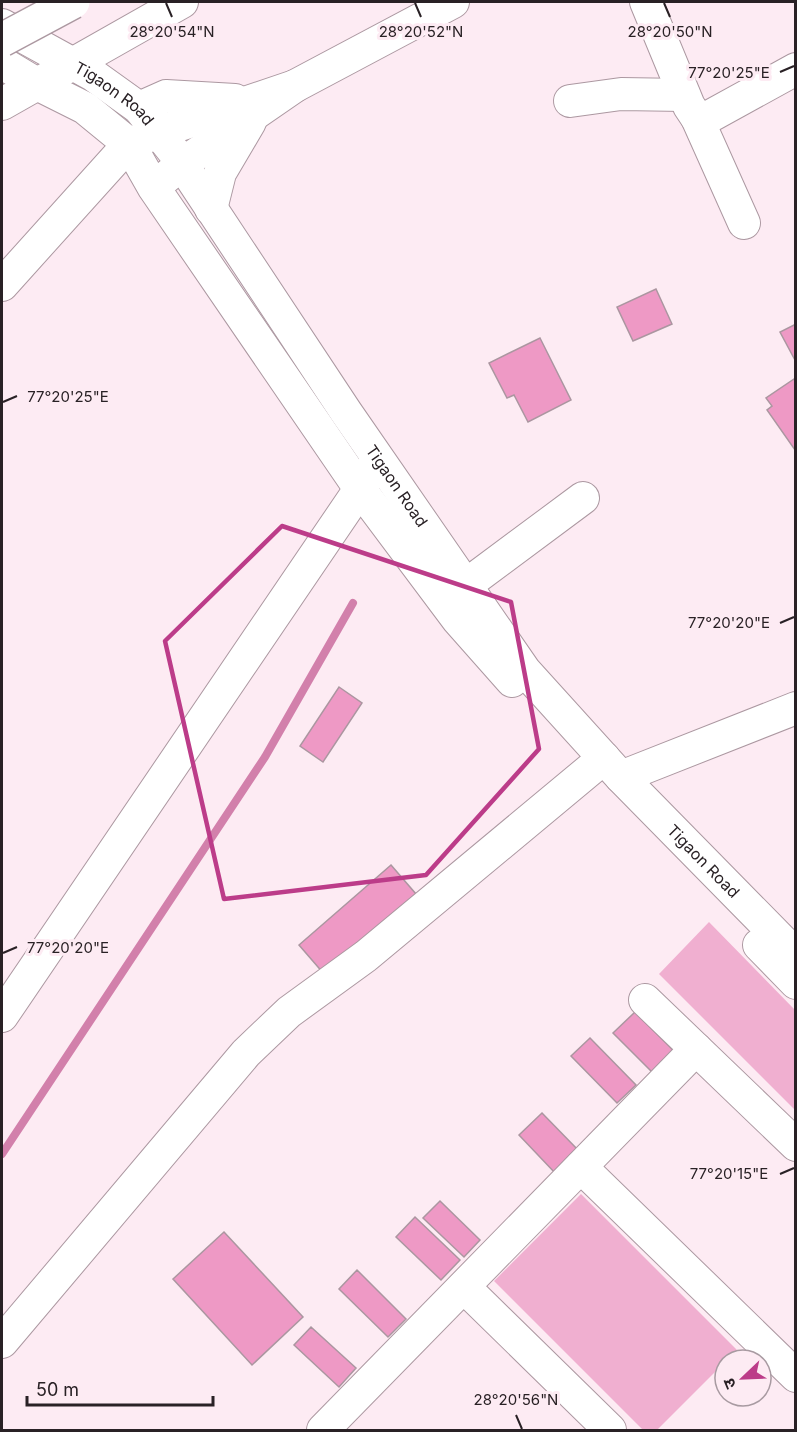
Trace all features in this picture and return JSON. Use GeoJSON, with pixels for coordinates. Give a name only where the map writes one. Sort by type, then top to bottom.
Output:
{"type":"FeatureCollection","features":[{"type":"Feature","properties":{"kind":"highway"},"geometry":{"type":"LineString","coordinates":[[2,40],[73,2]]}},
{"type":"Feature","properties":{"kind":"street"},"geometry":{"type":"LineString","coordinates":[[2,104],[182,2]]}},
{"type":"Feature","properties":{"kind":"street"},"geometry":{"type":"LineString","coordinates":[[154,188],[254,107],[453,2]]}},
{"type":"Feature","properties":{"kind":"street"},"geometry":{"type":"LineString","coordinates":[[646,2],[744,223]]}},
{"type":"Feature","properties":{"kind":"street","name":"Tigaon Road"},"geometry":{"type":"LineString","coordinates":[[2,25],[93,75],[139,108],[182,164],[378,457],[525,671],[605,769],[795,955]]}},
{"type":"Feature","properties":{"kind":"street"},"geometry":{"type":"LineString","coordinates":[[2,63],[37,84],[86,108],[129,144],[154,188],[360,489],[458,620],[605,769],[795,983]]}},
{"type":"Feature","properties":{"kind":"street"},"geometry":{"type":"LineString","coordinates":[[570,101],[621,94],[691,107],[705,119],[795,69]]}},
{"type":"Feature","properties":{"kind":"street"},"geometry":{"type":"LineString","coordinates":[[139,108],[166,96],[254,107]]}},
{"type":"Feature","properties":{"kind":"street"},"geometry":{"type":"LineString","coordinates":[[2,285],[129,144],[159,132],[254,107]]}},
{"type":"Feature","properties":{"kind":"street"},"geometry":{"type":"LineString","coordinates":[[211,208],[220,173],[254,107]]}},
{"type":"Feature","properties":{"kind":"street"},"geometry":{"type":"LineString","coordinates":[[2,1017],[360,489],[378,457]]}},
{"type":"Feature","properties":{"kind":"street"},"geometry":{"type":"LineString","coordinates":[[466,585],[583,498]]}},
{"type":"Feature","properties":{"kind":"street"},"geometry":{"type":"LineString","coordinates":[[2,1342],[246,1053],[289,1012],[366,956],[605,769],[795,708]]}},
{"type":"Feature","properties":{"kind":"street"},"geometry":{"type":"LineString","coordinates":[[645,1000],[795,1145]]}},
{"type":"Feature","properties":{"kind":"street"},"geometry":{"type":"LineString","coordinates":[[340,1425],[464,1287],[696,1049]]}},
{"type":"Feature","properties":{"kind":"street"},"geometry":{"type":"LineString","coordinates":[[581,1167],[795,1376]]}},
{"type":"Feature","properties":{"kind":"street"},"geometry":{"type":"LineString","coordinates":[[464,1287],[610,1431]]}},
{"type":"Feature","properties":{"kind":"highlighted area"},"geometry":{"type":"Polygon","coordinates":[[[282,526],[511,602],[539,749],[426,875],[224,899],[165,641],[282,526]]]}},
{"type":"Feature","properties":{"kind":"shaded area"},"geometry":{"type":"Polygon","coordinates":[[[709,922],[795,1010],[795,1110],[659,974],[709,922]]]}},
{"type":"Feature","properties":{"kind":"shaded area"},"geometry":{"type":"Polygon","coordinates":[[[581,1194],[735,1348],[713,1348],[713,1374],[657,1430],[643,1430],[494,1281],[581,1194]]]}},
{"type":"Feature","properties":{"kind":"building"},"geometry":{"type":"Polygon","coordinates":[[[656,289],[672,324],[633,341],[617,307],[656,289]]]}},
{"type":"Feature","properties":{"kind":"building"},"geometry":{"type":"Polygon","coordinates":[[[796,324],[796,362],[780,332],[796,324]]]}},
{"type":"Feature","properties":{"kind":"building"},"geometry":{"type":"Polygon","coordinates":[[[540,338],[571,400],[528,422],[514,395],[507,398],[489,363],[540,338]]]}},
{"type":"Feature","properties":{"kind":"building"},"geometry":{"type":"Polygon","coordinates":[[[794,379],[796,382],[795,450],[767,410],[772,406],[766,398],[794,379]]]}},
{"type":"Feature","properties":{"kind":"building"},"geometry":{"type":"Polygon","coordinates":[[[339,687],[362,703],[323,762],[300,746],[339,687]]]}},
{"type":"Feature","properties":{"kind":"building"},"geometry":{"type":"Polygon","coordinates":[[[391,865],[416,894],[324,974],[299,945],[391,865]]]}},
{"type":"Feature","properties":{"kind":"building"},"geometry":{"type":"Polygon","coordinates":[[[635,1012],[679,1056],[657,1077],[613,1033],[635,1012]]]}},
{"type":"Feature","properties":{"kind":"building"},"geometry":{"type":"Polygon","coordinates":[[[590,1038],[636,1085],[617,1103],[571,1056],[590,1038]]]}},
{"type":"Feature","properties":{"kind":"building"},"geometry":{"type":"Polygon","coordinates":[[[542,1113],[579,1151],[556,1174],[519,1135],[542,1113]]]}},
{"type":"Feature","properties":{"kind":"building"},"geometry":{"type":"Polygon","coordinates":[[[440,1201],[480,1240],[464,1257],[423,1218],[440,1201]]]}},
{"type":"Feature","properties":{"kind":"building"},"geometry":{"type":"Polygon","coordinates":[[[415,1217],[460,1260],[441,1280],[396,1237],[415,1217]]]}},
{"type":"Feature","properties":{"kind":"building"},"geometry":{"type":"Polygon","coordinates":[[[224,1232],[303,1317],[252,1365],[173,1279],[224,1232]]]}},
{"type":"Feature","properties":{"kind":"building"},"geometry":{"type":"Polygon","coordinates":[[[357,1270],[406,1319],[388,1337],[339,1289],[357,1270]]]}},
{"type":"Feature","properties":{"kind":"building"},"geometry":{"type":"Polygon","coordinates":[[[311,1327],[356,1368],[339,1387],[294,1345],[311,1327]]]}},
{"type":"Feature","properties":{"kind":"waterway"},"geometry":{"type":"LineString","coordinates":[[2,1154],[265,757],[353,603]]}}]}
